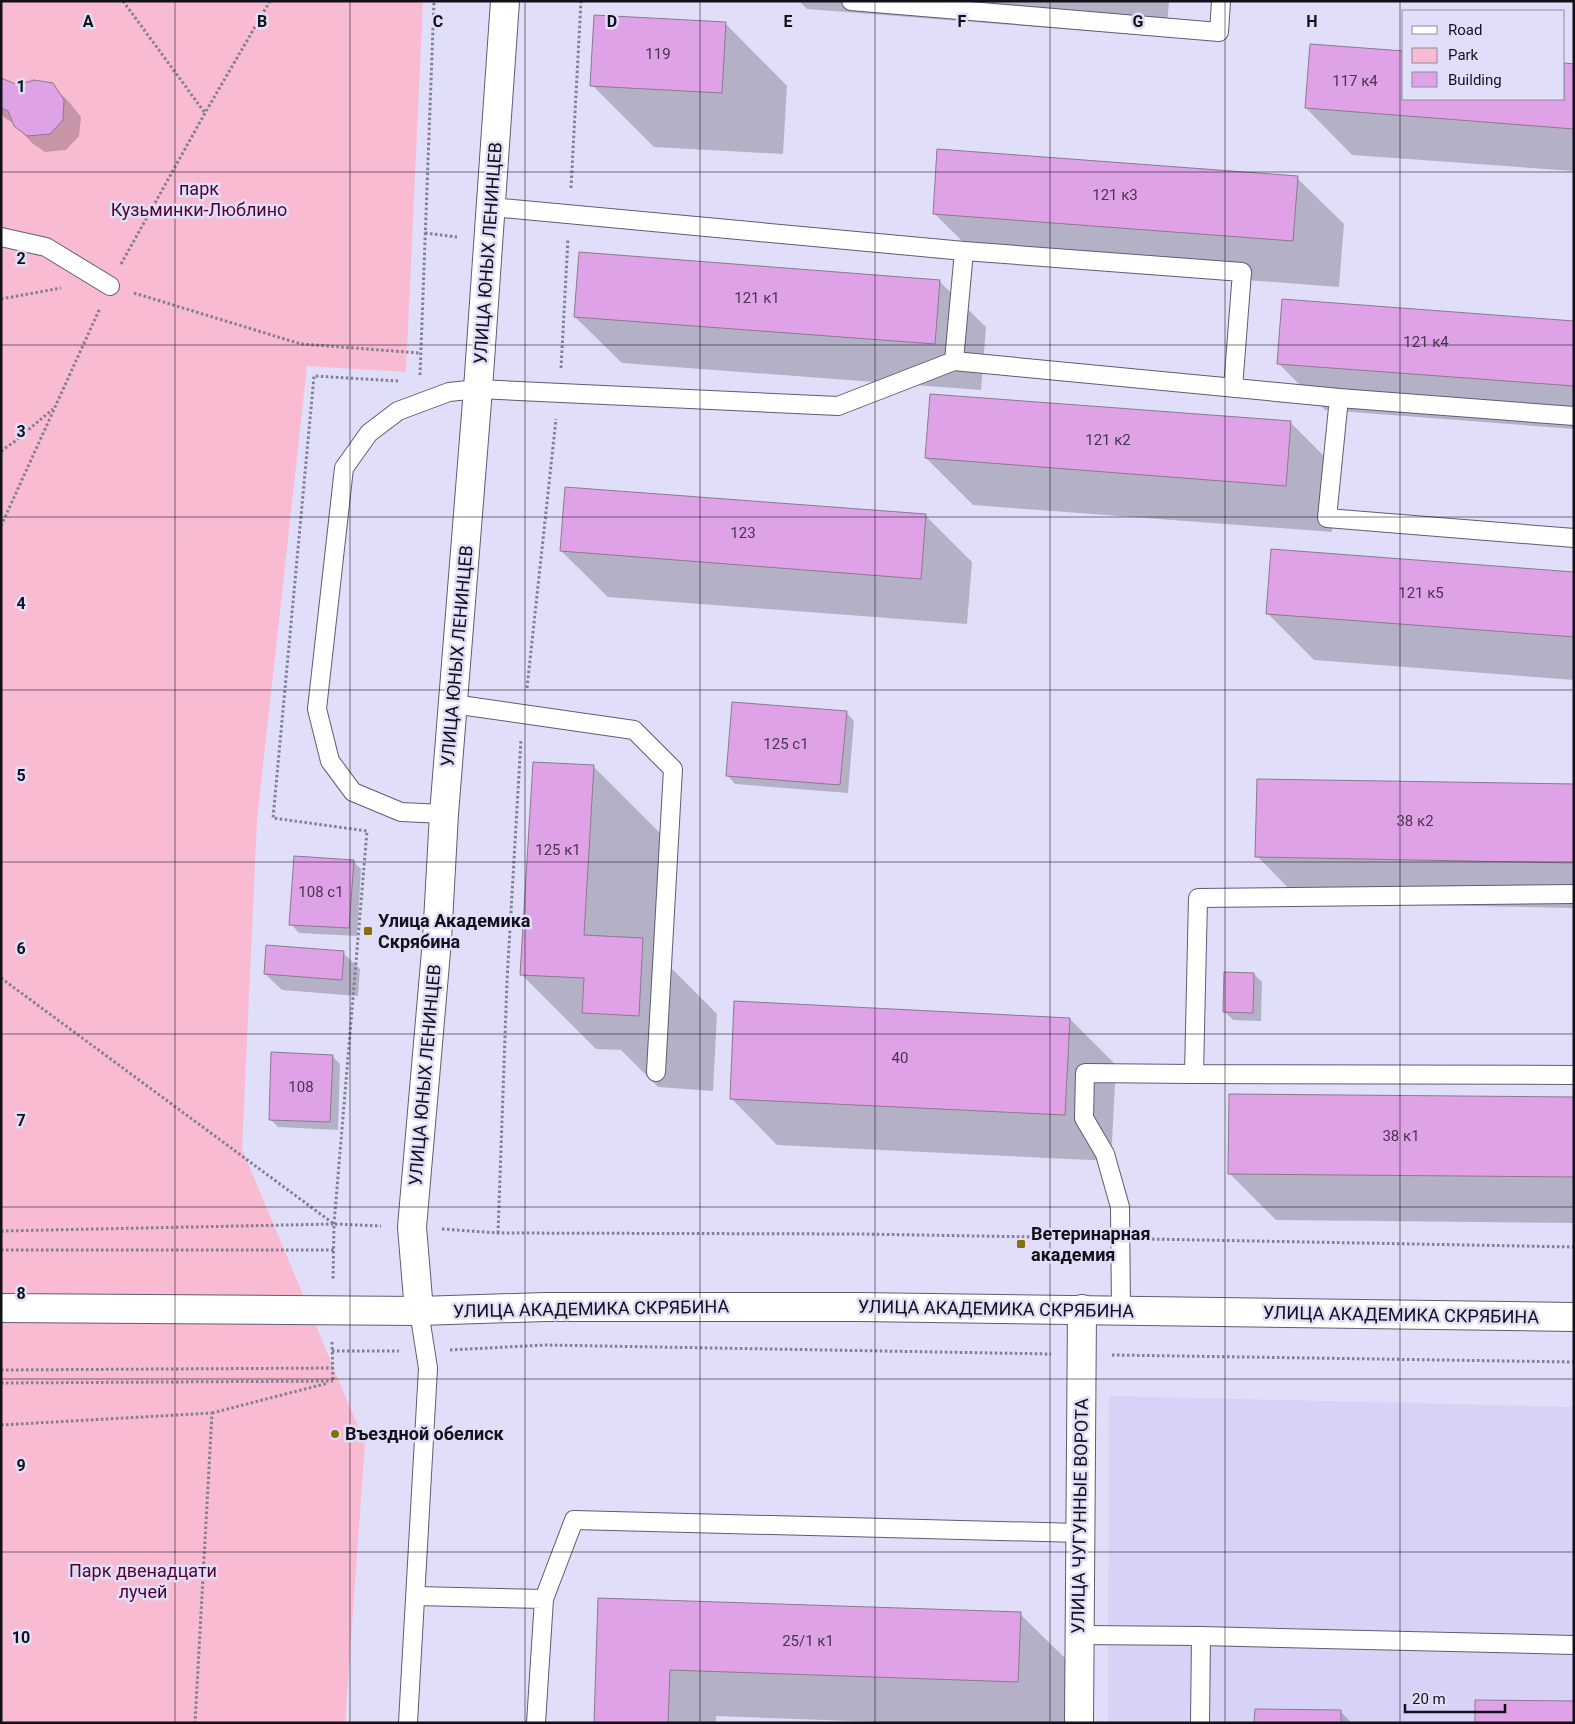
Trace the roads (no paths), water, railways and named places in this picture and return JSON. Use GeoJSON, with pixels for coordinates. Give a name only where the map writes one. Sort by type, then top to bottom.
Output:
{"type":"FeatureCollection","features":[{"type":"Feature","properties":{"kind":"main road","name":"УЛИЦА ЮНЫХ ЛЕНИНЦЕВ"},"geometry":{"type":"LineString","coordinates":[[419,1311],[412,1227],[437,940],[444,814],[478,389],[505,1]]}},
{"type":"Feature","properties":{"kind":"main road","name":"УЛИЦА АКАДЕМИКА СКРЯБИНА"},"geometry":{"type":"LineString","coordinates":[[1,1308],[419,1311],[546,1307],[1082,1309],[1574,1317]]}},
{"type":"Feature","properties":{"kind":"main road","name":"УЛИЦА ЧУГУННЫЕ ВОРОТА"},"geometry":{"type":"LineString","coordinates":[[1079,1723],[1082,1309]]}},
{"type":"Feature","properties":{"kind":"lane"},"geometry":{"type":"LineString","coordinates":[[850,1],[1218,32],[1221,1]]}},
{"type":"Feature","properties":{"kind":"lane"},"geometry":{"type":"LineString","coordinates":[[491,207],[964,251],[1242,272],[1233,388]]}},
{"type":"Feature","properties":{"kind":"lane"},"geometry":{"type":"LineString","coordinates":[[1,237],[46,247],[110,286]]}},
{"type":"Feature","properties":{"kind":"lane"},"geometry":{"type":"LineString","coordinates":[[954,361],[964,251]]}},
{"type":"Feature","properties":{"kind":"lane"},"geometry":{"type":"LineString","coordinates":[[444,814],[402,812],[353,792],[330,762],[317,709],[344,468],[370,433],[398,412],[449,392],[478,389],[838,406],[954,361],[1339,398],[1574,416]]}},
{"type":"Feature","properties":{"kind":"lane"},"geometry":{"type":"LineString","coordinates":[[1339,398],[1327,518],[1574,538]]}},
{"type":"Feature","properties":{"kind":"lane"},"geometry":{"type":"LineString","coordinates":[[453,704],[634,730],[673,770],[656,1072]]}},
{"type":"Feature","properties":{"kind":"lane"},"geometry":{"type":"LineString","coordinates":[[1194,1074],[1198,898],[1574,894]]}},
{"type":"Feature","properties":{"kind":"lane"},"geometry":{"type":"LineString","coordinates":[[1121,1310],[1120,1207],[1105,1154],[1084,1118],[1086,1072],[1574,1076]]}},
{"type":"Feature","properties":{"kind":"lane"},"geometry":{"type":"LineString","coordinates":[[408,1723],[428,1368],[419,1311]]}},
{"type":"Feature","properties":{"kind":"lane"},"geometry":{"type":"LineString","coordinates":[[536,1723],[544,1598],[574,1520],[1080,1533]]}},
{"type":"Feature","properties":{"kind":"lane"},"geometry":{"type":"LineString","coordinates":[[416,1596],[544,1598]]}},
{"type":"Feature","properties":{"kind":"lane"},"geometry":{"type":"LineString","coordinates":[[1079,1635],[1574,1645]]}},
{"type":"Feature","properties":{"kind":"lane"},"geometry":{"type":"LineString","coordinates":[[1200,1636],[1200,1723]]}},
{"type":"Feature","properties":{"kind":"place","name":"Улица Академика Скрябина"},"geometry":{"type":"Point","coordinates":[368,931]}},
{"type":"Feature","properties":{"kind":"place","name":"Ветеринарная академия"},"geometry":{"type":"Point","coordinates":[1021,1244]}},
{"type":"Feature","properties":{"kind":"place","name":"Въездной обелиск"},"geometry":{"type":"Point","coordinates":[335,1434]}},
{"type":"Feature","properties":{"kind":"park label","name":"парк Кузьминки-Люблино"},"geometry":{"type":"Point","coordinates":[199,199]}},
{"type":"Feature","properties":{"kind":"park label","name":"Парк двенадцати лучей"},"geometry":{"type":"Point","coordinates":[143,1581]}}]}
